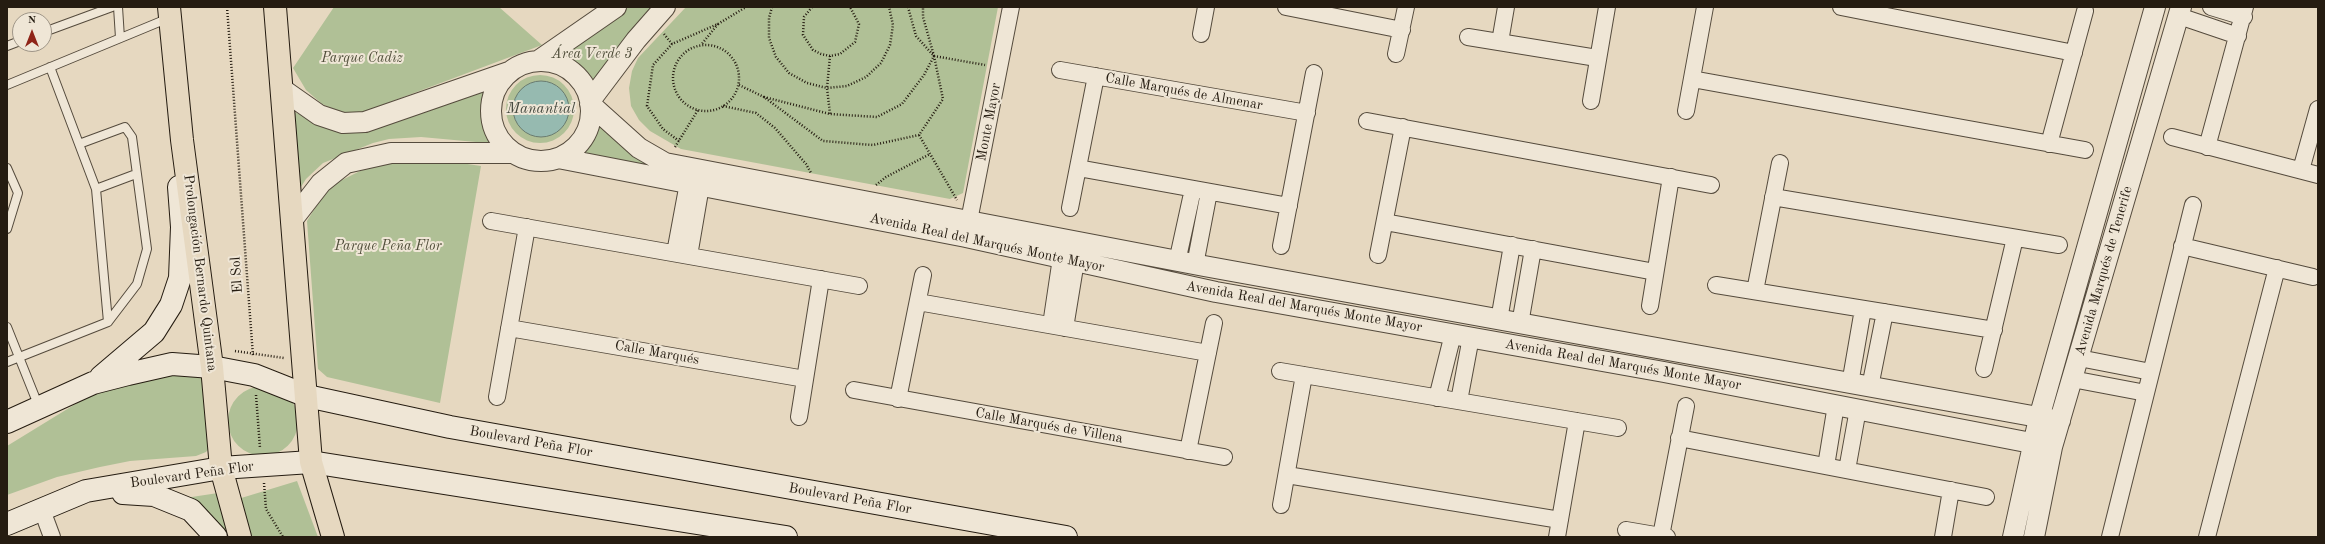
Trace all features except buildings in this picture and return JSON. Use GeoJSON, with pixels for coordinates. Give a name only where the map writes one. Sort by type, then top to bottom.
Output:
{"type":"FeatureCollection","features":[{"type":"Feature","properties":{"kind":"main road"},"geometry":{"type":"LineString","coordinates":[[275,7],[293,219],[311,462],[333,537]]}},
{"type":"Feature","properties":{"kind":"main road","name":"Prolongación Bernardo Quintana"},"geometry":{"type":"LineString","coordinates":[[169,12],[182,140],[212,367],[221,468],[240,537]]}},
{"type":"Feature","properties":{"kind":"main road"},"geometry":{"type":"LineString","coordinates":[[93,383],[154,332],[171,305],[180,278],[182,227],[178,157],[182,140]]}},
{"type":"Feature","properties":{"kind":"main road","name":"Boulevard Peña Flor"},"geometry":{"type":"LineString","coordinates":[[7,422],[93,383],[172,364],[212,367],[254,376],[307,396],[450,427],[1066,537]]}},
{"type":"Feature","properties":{"kind":"main road","name":"Boulevard Peña Flor"},"geometry":{"type":"LineString","coordinates":[[7,524],[86,491],[221,468],[311,462],[786,537]]}},
{"type":"Feature","properties":{"kind":"main road"},"geometry":{"type":"LineString","coordinates":[[86,491],[154,495],[191,510],[216,537]]}},
{"type":"Feature","properties":{"kind":"street"},"geometry":{"type":"LineString","coordinates":[[538,61],[616,7]]}},
{"type":"Feature","properties":{"kind":"street"},"geometry":{"type":"LineString","coordinates":[[590,103],[636,40],[665,7]]}},
{"type":"Feature","properties":{"kind":"street","name":"Monte Mayor"},"geometry":{"type":"LineString","coordinates":[[967,229],[1011,7]]}},
{"type":"Feature","properties":{"kind":"street"},"geometry":{"type":"LineString","coordinates":[[1201,34],[1206,7]]}},
{"type":"Feature","properties":{"kind":"street"},"geometry":{"type":"LineString","coordinates":[[1286,7],[1306,9],[1402,30]]}},
{"type":"Feature","properties":{"kind":"street"},"geometry":{"type":"LineString","coordinates":[[1396,54],[1406,7]]}},
{"type":"Feature","properties":{"kind":"street"},"geometry":{"type":"LineString","coordinates":[[1500,42],[1506,7]]}},
{"type":"Feature","properties":{"kind":"street"},"geometry":{"type":"LineString","coordinates":[[1591,101],[1597,58],[1607,7]]}},
{"type":"Feature","properties":{"kind":"street"},"geometry":{"type":"LineString","coordinates":[[1686,111],[1705,7]]}},
{"type":"Feature","properties":{"kind":"street"},"geometry":{"type":"LineString","coordinates":[[1841,7],[1895,12],[2074,52]]}},
{"type":"Feature","properties":{"kind":"street","name":"Avenida Marqués de Tenerife"},"geometry":{"type":"LineString","coordinates":[[2034,537],[2043,445],[2039,418],[2155,7]]}},
{"type":"Feature","properties":{"kind":"street"},"geometry":{"type":"LineString","coordinates":[[2207,147],[2244,12],[2211,7]]}},
{"type":"Feature","properties":{"kind":"street"},"geometry":{"type":"LineString","coordinates":[[2048,144],[2085,11]]}},
{"type":"Feature","properties":{"kind":"street"},"geometry":{"type":"LineString","coordinates":[[2180,11],[2238,36]]}},
{"type":"Feature","properties":{"kind":"street","name":"Avenida Marqués de Tenerife"},"geometry":{"type":"LineString","coordinates":[[2014,537],[2043,445],[2060,422],[2180,11]]}},
{"type":"Feature","properties":{"kind":"street"},"geometry":{"type":"LineString","coordinates":[[1468,37],[1597,58]]}},
{"type":"Feature","properties":{"kind":"street"},"geometry":{"type":"LineString","coordinates":[[282,89],[319,115],[343,123],[365,122],[509,72],[523,64],[538,61],[552,63],[565,68],[577,76],[585,88],[590,103],[591,115],[588,129],[581,142],[571,152],[558,158],[543,162],[527,160],[513,153],[501,143],[494,129],[490,114],[492,98],[499,84],[509,72]]}},
{"type":"Feature","properties":{"kind":"street"},"geometry":{"type":"LineString","coordinates":[[1060,70],[1096,76]]}},
{"type":"Feature","properties":{"kind":"street"},"geometry":{"type":"LineString","coordinates":[[1281,246],[1314,73]]}},
{"type":"Feature","properties":{"kind":"street","name":"Calle Marqués de Almenar"},"geometry":{"type":"LineString","coordinates":[[1070,208],[1096,76],[1307,113]]}},
{"type":"Feature","properties":{"kind":"street"},"geometry":{"type":"LineString","coordinates":[[1692,79],[2085,150]]}},
{"type":"Feature","properties":{"kind":"street","name":"Avenida Real del Marqués Monte Mayor"},"geometry":{"type":"LineString","coordinates":[[590,103],[639,148],[665,163],[858,200],[967,229],[1068,260],[1216,292],[1664,372],[2043,445]]}},
{"type":"Feature","properties":{"kind":"street"},"geometry":{"type":"LineString","coordinates":[[2301,170],[2318,109]]}},
{"type":"Feature","properties":{"kind":"street"},"geometry":{"type":"LineString","coordinates":[[1367,121],[1711,185]]}},
{"type":"Feature","properties":{"kind":"street"},"geometry":{"type":"LineString","coordinates":[[1378,255],[1403,127]]}},
{"type":"Feature","properties":{"kind":"street"},"geometry":{"type":"LineString","coordinates":[[2172,137],[2318,175]]}},
{"type":"Feature","properties":{"kind":"street"},"geometry":{"type":"LineString","coordinates":[[293,219],[321,183],[346,163],[391,153],[513,153]]}},
{"type":"Feature","properties":{"kind":"street","name":"Avenida Real del Marqués Monte Mayor"},"geometry":{"type":"LineString","coordinates":[[558,158],[694,185],[1186,263],[2060,422]]}},
{"type":"Feature","properties":{"kind":"street"},"geometry":{"type":"LineString","coordinates":[[1755,291],[1780,163]]}},
{"type":"Feature","properties":{"kind":"street"},"geometry":{"type":"LineString","coordinates":[[1078,168],[1289,206]]}},
{"type":"Feature","properties":{"kind":"street"},"geometry":{"type":"LineString","coordinates":[[1650,306],[1671,177]]}},
{"type":"Feature","properties":{"kind":"street"},"geometry":{"type":"LineString","coordinates":[[682,255],[694,185]]}},
{"type":"Feature","properties":{"kind":"street"},"geometry":{"type":"LineString","coordinates":[[1186,263],[1192,189]]}},
{"type":"Feature","properties":{"kind":"street"},"geometry":{"type":"LineString","coordinates":[[1186,263],[1209,192]]}},
{"type":"Feature","properties":{"kind":"street"},"geometry":{"type":"LineString","coordinates":[[1773,197],[2060,245]]}},
{"type":"Feature","properties":{"kind":"street"},"geometry":{"type":"LineString","coordinates":[[2110,537],[2193,204]]}},
{"type":"Feature","properties":{"kind":"street"},"geometry":{"type":"LineString","coordinates":[[490,221],[859,286]]}},
{"type":"Feature","properties":{"kind":"street"},"geometry":{"type":"LineString","coordinates":[[1385,222],[1655,272]]}},
{"type":"Feature","properties":{"kind":"street"},"geometry":{"type":"LineString","coordinates":[[497,397],[527,227]]}},
{"type":"Feature","properties":{"kind":"street"},"geometry":{"type":"LineString","coordinates":[[1984,369],[2015,238]]}},
{"type":"Feature","properties":{"kind":"street"},"geometry":{"type":"LineString","coordinates":[[1499,320],[1512,245]]}},
{"type":"Feature","properties":{"kind":"street"},"geometry":{"type":"LineString","coordinates":[[2182,246],[2313,277]]}},
{"type":"Feature","properties":{"kind":"street"},"geometry":{"type":"LineString","coordinates":[[1520,324],[1533,249]]}},
{"type":"Feature","properties":{"kind":"street"},"geometry":{"type":"LineString","coordinates":[[1058,327],[1068,260]]}},
{"type":"Feature","properties":{"kind":"street"},"geometry":{"type":"LineString","coordinates":[[2207,537],[2277,268]]}},
{"type":"Feature","properties":{"kind":"street"},"geometry":{"type":"LineString","coordinates":[[898,399],[923,275]]}},
{"type":"Feature","properties":{"kind":"street"},"geometry":{"type":"LineString","coordinates":[[799,417],[821,279]]}},
{"type":"Feature","properties":{"kind":"street"},"geometry":{"type":"LineString","coordinates":[[1716,285],[1994,330]]}},
{"type":"Feature","properties":{"kind":"street"},"geometry":{"type":"LineString","coordinates":[[918,302],[1208,353]]}},
{"type":"Feature","properties":{"kind":"street"},"geometry":{"type":"LineString","coordinates":[[1850,384],[1863,309]]}},
{"type":"Feature","properties":{"kind":"street"},"geometry":{"type":"LineString","coordinates":[[1870,387],[1885,312]]}},
{"type":"Feature","properties":{"kind":"street"},"geometry":{"type":"LineString","coordinates":[[1188,451],[1214,323]]}},
{"type":"Feature","properties":{"kind":"street","name":"Calle Marqués"},"geometry":{"type":"LineString","coordinates":[[509,328],[805,379]]}},
{"type":"Feature","properties":{"kind":"street"},"geometry":{"type":"LineString","coordinates":[[1437,398],[1462,335]]}},
{"type":"Feature","properties":{"kind":"street"},"geometry":{"type":"LineString","coordinates":[[1459,401],[1462,335]]}},
{"type":"Feature","properties":{"kind":"street"},"geometry":{"type":"LineString","coordinates":[[1664,372],[1670,351]]}},
{"type":"Feature","properties":{"kind":"street"},"geometry":{"type":"LineString","coordinates":[[2079,358],[2151,372]]}},
{"type":"Feature","properties":{"kind":"street"},"geometry":{"type":"LineString","coordinates":[[1280,371],[1618,428]]}},
{"type":"Feature","properties":{"kind":"street"},"geometry":{"type":"LineString","coordinates":[[1281,505],[1304,375]]}},
{"type":"Feature","properties":{"kind":"street"},"geometry":{"type":"LineString","coordinates":[[2072,379],[2146,392]]}},
{"type":"Feature","properties":{"kind":"street","name":"Calle Marqués de Villena"},"geometry":{"type":"LineString","coordinates":[[854,390],[1224,457]]}},
{"type":"Feature","properties":{"kind":"street"},"geometry":{"type":"LineString","coordinates":[[1826,466],[1836,405]]}},
{"type":"Feature","properties":{"kind":"street"},"geometry":{"type":"LineString","coordinates":[[1626,530],[1664,536],[1679,438],[1686,406]]}},
{"type":"Feature","properties":{"kind":"street"},"geometry":{"type":"LineString","coordinates":[[1847,470],[1858,409]]}},
{"type":"Feature","properties":{"kind":"street"},"geometry":{"type":"LineString","coordinates":[[1557,537],[1577,421]]}},
{"type":"Feature","properties":{"kind":"street"},"geometry":{"type":"LineString","coordinates":[[1679,438],[1986,497]]}},
{"type":"Feature","properties":{"kind":"street"},"geometry":{"type":"LineString","coordinates":[[1287,475],[1560,520]]}},
{"type":"Feature","properties":{"kind":"street"},"geometry":{"type":"LineString","coordinates":[[1943,537],[1951,490]]}},
{"type":"Feature","properties":{"kind":"street"},"geometry":{"type":"LineString","coordinates":[[42,510],[52,537]]}},
{"type":"Feature","properties":{"kind":"lane"},"geometry":{"type":"LineString","coordinates":[[52,29],[112,7]]}},
{"type":"Feature","properties":{"kind":"lane"},"geometry":{"type":"LineString","coordinates":[[118,7],[120,38]]}},
{"type":"Feature","properties":{"kind":"lane"},"geometry":{"type":"LineString","coordinates":[[7,85],[120,38],[169,12]]}},
{"type":"Feature","properties":{"kind":"lane"},"geometry":{"type":"LineString","coordinates":[[50,67],[96,189],[108,322]]}},
{"type":"Feature","properties":{"kind":"lane"},"geometry":{"type":"LineString","coordinates":[[7,362],[108,322],[137,284],[147,249],[132,137],[125,127],[79,144]]}},
{"type":"Feature","properties":{"kind":"lane"},"geometry":{"type":"LineString","coordinates":[[7,168],[18,193],[7,229]]}},
{"type":"Feature","properties":{"kind":"lane"},"geometry":{"type":"LineString","coordinates":[[96,189],[136,174]]}},
{"type":"Feature","properties":{"kind":"lane"},"geometry":{"type":"LineString","coordinates":[[7,327],[39,408]]}},
{"type":"Feature","properties":{"kind":"path","name":"El Sol"},"geometry":{"type":"LineString","coordinates":[[227,7],[254,376],[266,509],[283,537]]}},
{"type":"Feature","properties":{"kind":"path"},"geometry":{"type":"LineString","coordinates":[[679,141],[663,129],[647,106],[653,66],[672,44],[718,24],[746,7]]}},
{"type":"Feature","properties":{"kind":"path"},"geometry":{"type":"LineString","coordinates":[[772,7],[769,18],[769,38],[776,57],[789,72],[806,83],[827,88],[847,86],[866,77],[881,63],[890,45],[893,25],[889,7]]}},
{"type":"Feature","properties":{"kind":"path"},"geometry":{"type":"LineString","coordinates":[[812,7],[804,17],[803,35],[813,50],[820,54],[830,56],[840,54],[848,50],[855,42],[859,24],[850,7]]}},
{"type":"Feature","properties":{"kind":"path"},"geometry":{"type":"LineString","coordinates":[[908,7],[916,36],[934,56],[1000,68]]}},
{"type":"Feature","properties":{"kind":"path"},"geometry":{"type":"LineString","coordinates":[[764,97],[822,141],[873,145],[919,135],[943,99],[934,56],[923,17],[923,7]]}},
{"type":"Feature","properties":{"kind":"path"},"geometry":{"type":"LineString","coordinates":[[701,45],[718,24]]}},
{"type":"Feature","properties":{"kind":"path"},"geometry":{"type":"LineString","coordinates":[[701,45],[712,45],[731,55],[737,64],[740,74],[739,85],[735,95],[723,106],[708,111],[698,110],[688,105],[680,98],[675,88],[673,77],[676,66],[682,56],[690,49],[701,45]]}},
{"type":"Feature","properties":{"kind":"path"},"geometry":{"type":"LineString","coordinates":[[830,56],[827,88],[830,114]]}},
{"type":"Feature","properties":{"kind":"path"},"geometry":{"type":"LineString","coordinates":[[739,85],[764,97],[830,114],[877,117],[902,104],[924,75],[934,56]]}},
{"type":"Feature","properties":{"kind":"path"},"geometry":{"type":"LineString","coordinates":[[723,106],[756,113],[775,128],[806,164],[822,193]]}},
{"type":"Feature","properties":{"kind":"path"},"geometry":{"type":"LineString","coordinates":[[665,163],[698,110]]}},
{"type":"Feature","properties":{"kind":"path"},"geometry":{"type":"LineString","coordinates":[[919,135],[967,229]]}},
{"type":"Feature","properties":{"kind":"path"},"geometry":{"type":"LineString","coordinates":[[858,200],[886,177],[930,154]]}},
{"type":"Feature","properties":{"kind":"green space","name":"Parque Cadiz"},"geometry":{"type":"Polygon","coordinates":[[[334,7],[499,7],[542,45],[358,114],[338,111],[322,104],[306,90],[293,68],[334,7]]]}},
{"type":"Feature","properties":{"kind":"green space","name":"Área Verde 3"},"geometry":{"type":"Polygon","coordinates":[[[623,7],[654,7],[591,88],[580,72],[553,57],[623,7]]]}},
{"type":"Feature","properties":{"kind":"green space"},"geometry":{"type":"Polygon","coordinates":[[[686,7],[998,7],[963,193],[950,199],[681,149],[650,131],[639,120],[631,106],[629,88],[632,71],[638,58],[686,7]]]}},
{"type":"Feature","properties":{"kind":"green space","name":"Manantial"},"geometry":{"type":"Polygon","coordinates":[[[540,75],[553,78],[564,85],[571,96],[574,109],[571,122],[564,133],[553,140],[540,143],[527,140],[516,133],[509,122],[506,109],[509,96],[516,85],[527,78],[540,75]]]}},
{"type":"Feature","properties":{"kind":"green space"},"geometry":{"type":"Polygon","coordinates":[[[482,89],[484,92],[483,121],[491,141],[487,143],[421,137],[389,139],[373,143],[323,163],[306,179],[299,190],[292,111],[324,125],[482,89]]]}},
{"type":"Feature","properties":{"kind":"green space"},"geometry":{"type":"Polygon","coordinates":[[[596,117],[671,170],[573,155],[588,138],[596,117]]]}},
{"type":"Feature","properties":{"kind":"green space","name":"Parque Peña Flor"},"geometry":{"type":"Polygon","coordinates":[[[408,159],[447,161],[481,166],[440,403],[327,377],[318,369],[307,221],[328,187],[372,165],[408,159]]]}},
{"type":"Feature","properties":{"kind":"green space"},"geometry":{"type":"Polygon","coordinates":[[[168,375],[203,376],[210,447],[206,452],[196,456],[130,461],[100,467],[57,477],[7,495],[7,446],[82,400],[111,388],[168,375]]]}},
{"type":"Feature","properties":{"kind":"green space"},"geometry":{"type":"Polygon","coordinates":[[[263,386],[282,392],[292,402],[298,421],[292,440],[282,450],[263,456],[244,450],[234,440],[228,421],[234,402],[244,392],[263,386]]]}},
{"type":"Feature","properties":{"kind":"green space"},"geometry":{"type":"Polygon","coordinates":[[[297,481],[318,537],[252,537],[238,499],[297,481]]]}},
{"type":"Feature","properties":{"kind":"green space"},"geometry":{"type":"Polygon","coordinates":[[[218,493],[232,537],[226,537],[210,513],[196,503],[185,498],[218,493]]]}},
{"type":"Feature","properties":{"kind":"water","name":"Manantial"},"geometry":{"type":"Polygon","coordinates":[[[536,81],[546,81],[561,89],[567,98],[569,109],[567,120],[561,129],[546,137],[536,137],[525,132],[518,125],[513,114],[513,104],[518,93],[525,86],[536,81]]]}}]}
